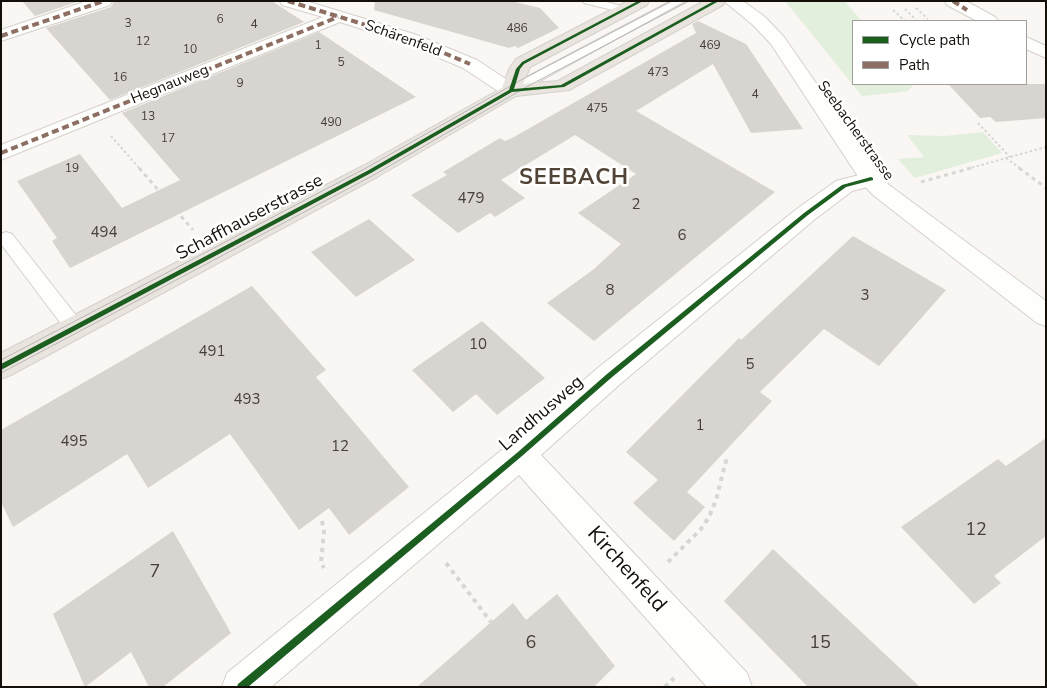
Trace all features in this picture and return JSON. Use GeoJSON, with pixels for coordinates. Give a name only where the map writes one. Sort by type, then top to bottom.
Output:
{"type":"FeatureCollection","features":[{"type":"Feature","properties":{"kind":"main road"},"geometry":{"type":"LineString","coordinates":[[511,91],[518,69],[523,63],[641,1]]}},
{"type":"Feature","properties":{"kind":"main road","name":"Schaffhauserstrasse"},"geometry":{"type":"LineString","coordinates":[[1,367],[386,162],[511,91],[562,86],[717,1]]}},
{"type":"Feature","properties":{"kind":"street"},"geometry":{"type":"LineString","coordinates":[[1,36],[104,1]]}},
{"type":"Feature","properties":{"kind":"street","name":"Schärenfeld"},"geometry":{"type":"LineString","coordinates":[[288,1],[408,38],[470,64],[511,91]]}},
{"type":"Feature","properties":{"kind":"street","name":"Seebacherstrasse"},"geometry":{"type":"LineString","coordinates":[[732,1],[759,21],[778,42],[871,179],[900,206],[1046,316]]}},
{"type":"Feature","properties":{"kind":"street"},"geometry":{"type":"LineString","coordinates":[[952,1],[987,20]]}},
{"type":"Feature","properties":{"kind":"street","name":"Hegnauweg"},"geometry":{"type":"LineString","coordinates":[[1,152],[338,17]]}},
{"type":"Feature","properties":{"kind":"street"},"geometry":{"type":"LineString","coordinates":[[1027,43],[1046,53]]}},
{"type":"Feature","properties":{"kind":"street","name":"Landhusweg"},"geometry":{"type":"LineString","coordinates":[[241,687],[520,454],[609,376],[806,214],[844,186],[871,179]]}},
{"type":"Feature","properties":{"kind":"street","name":"Kirchenfeld"},"geometry":{"type":"LineString","coordinates":[[520,454],[733,687]]}},
{"type":"Feature","properties":{"kind":"lane"},"geometry":{"type":"LineString","coordinates":[[588,1],[625,10]]}},
{"type":"Feature","properties":{"kind":"lane","name":"Schaffhauserstrasse"},"geometry":{"type":"LineString","coordinates":[[511,91],[680,1]]}},
{"type":"Feature","properties":{"kind":"lane"},"geometry":{"type":"LineString","coordinates":[[6,238],[76,328]]}},
{"type":"Feature","properties":{"kind":"path"},"geometry":{"type":"LineString","coordinates":[[916,8],[928,19]]}},
{"type":"Feature","properties":{"kind":"path"},"geometry":{"type":"LineString","coordinates":[[905,9],[916,20]]}},
{"type":"Feature","properties":{"kind":"path"},"geometry":{"type":"LineString","coordinates":[[894,10],[904,20]]}},
{"type":"Feature","properties":{"kind":"path"},"geometry":{"type":"LineString","coordinates":[[94,115],[192,230]]}},
{"type":"Feature","properties":{"kind":"path"},"geometry":{"type":"LineString","coordinates":[[978,123],[1010,157]]}},
{"type":"Feature","properties":{"kind":"path"},"geometry":{"type":"LineString","coordinates":[[914,185],[1046,147]]}},
{"type":"Feature","properties":{"kind":"path"},"geometry":{"type":"LineString","coordinates":[[1006,158],[1046,188]]}},
{"type":"Feature","properties":{"kind":"path"},"geometry":{"type":"LineString","coordinates":[[662,569],[702,529],[709,517],[716,500],[727,457]]}},
{"type":"Feature","properties":{"kind":"path"},"geometry":{"type":"LineString","coordinates":[[322,521],[324,531],[321,563],[326,571]]}},
{"type":"Feature","properties":{"kind":"path"},"geometry":{"type":"LineString","coordinates":[[441,556],[490,622]]}},
{"type":"Feature","properties":{"kind":"green space"},"geometry":{"type":"Polygon","coordinates":[[[785,1],[847,1],[846,3],[861,20],[852,20],[852,84],[785,1]]]}},
{"type":"Feature","properties":{"kind":"green space"},"geometry":{"type":"Polygon","coordinates":[[[853,85],[913,85],[908,91],[862,96],[853,85]]]}},
{"type":"Feature","properties":{"kind":"green space"},"geometry":{"type":"Polygon","coordinates":[[[983,132],[1002,153],[915,178],[898,159],[924,157],[907,135],[946,136],[983,132]]]}},
{"type":"Feature","properties":{"kind":"building"},"geometry":{"type":"Polygon","coordinates":[[[22,1],[80,1],[35,16],[22,1]]]}},
{"type":"Feature","properties":{"kind":"building"},"geometry":{"type":"Polygon","coordinates":[[[114,1],[272,1],[304,22],[110,100],[46,28],[111,7],[114,1]]]}},
{"type":"Feature","properties":{"kind":"building"},"geometry":{"type":"Polygon","coordinates":[[[375,1],[511,1],[540,8],[559,28],[518,48],[515,46],[509,48],[374,10],[375,1]]]}},
{"type":"Feature","properties":{"kind":"building"},"geometry":{"type":"Polygon","coordinates":[[[698,21],[746,44],[803,129],[751,133],[713,64],[636,111],[775,192],[594,341],[547,303],[594,269],[621,244],[578,213],[636,174],[575,135],[501,180],[525,198],[495,217],[490,213],[458,233],[411,195],[447,175],[443,172],[500,138],[505,141],[514,137],[696,33],[692,24],[698,21]]]}},
{"type":"Feature","properties":{"kind":"building"},"geometry":{"type":"Polygon","coordinates":[[[319,32],[416,97],[70,268],[52,241],[57,238],[17,181],[80,154],[122,208],[180,180],[122,113],[319,32]]]}},
{"type":"Feature","properties":{"kind":"building"},"geometry":{"type":"Polygon","coordinates":[[[1046,84],[1046,118],[996,122],[990,117],[980,118],[949,85],[1046,84]]]}},
{"type":"Feature","properties":{"kind":"building"},"geometry":{"type":"Polygon","coordinates":[[[369,219],[415,260],[356,297],[311,252],[369,219]]]}},
{"type":"Feature","properties":{"kind":"building"},"geometry":{"type":"Polygon","coordinates":[[[853,236],[946,290],[879,366],[824,329],[760,392],[772,401],[687,492],[705,507],[674,541],[633,503],[658,480],[626,452],[739,338],[741,340],[853,236]]]}},
{"type":"Feature","properties":{"kind":"building"},"geometry":{"type":"Polygon","coordinates":[[[252,286],[326,370],[316,377],[409,487],[349,535],[329,508],[299,530],[230,434],[148,488],[127,454],[13,527],[1,502],[1,430],[252,286]]]}},
{"type":"Feature","properties":{"kind":"building"},"geometry":{"type":"Polygon","coordinates":[[[482,321],[545,378],[497,415],[476,394],[453,412],[412,370],[482,321]]]}},
{"type":"Feature","properties":{"kind":"building"},"geometry":{"type":"Polygon","coordinates":[[[1046,438],[1046,536],[994,576],[1001,583],[974,604],[901,527],[998,459],[1006,466],[1046,438]]]}},
{"type":"Feature","properties":{"kind":"building"},"geometry":{"type":"Polygon","coordinates":[[[173,531],[231,633],[163,687],[149,687],[131,652],[85,687],[53,614],[173,531]]]}},
{"type":"Feature","properties":{"kind":"building"},"geometry":{"type":"Polygon","coordinates":[[[773,549],[920,687],[808,687],[724,601],[773,549]]]}},
{"type":"Feature","properties":{"kind":"building"},"geometry":{"type":"Polygon","coordinates":[[[557,594],[615,666],[594,687],[417,687],[513,603],[526,620],[557,594]]]}},
{"type":"Feature","properties":{"kind":"tram line"},"geometry":{"type":"LineString","coordinates":[[1,360],[366,168],[521,80],[672,1]]}},
{"type":"Feature","properties":{"kind":"tram line"},"geometry":{"type":"LineString","coordinates":[[1,373],[372,176],[530,85],[689,1]]}},
{"type":"Feature","properties":{"kind":"marked path"},"geometry":{"type":"LineString","coordinates":[[1,36],[104,1]]}},
{"type":"Feature","properties":{"kind":"marked path"},"geometry":{"type":"LineString","coordinates":[[288,1],[408,38],[470,64]]}},
{"type":"Feature","properties":{"kind":"marked path"},"geometry":{"type":"LineString","coordinates":[[953,1],[967,10]]}},
{"type":"Feature","properties":{"kind":"marked path"},"geometry":{"type":"LineString","coordinates":[[1,153],[338,17]]}},
{"type":"Feature","properties":{"kind":"cycle path"},"geometry":{"type":"LineString","coordinates":[[511,91],[518,69],[523,63],[641,1]]}},
{"type":"Feature","properties":{"kind":"cycle path"},"geometry":{"type":"LineString","coordinates":[[1,367],[369,172],[511,91],[562,86],[717,1]]}},
{"type":"Feature","properties":{"kind":"cycle path"},"geometry":{"type":"LineString","coordinates":[[241,687],[520,454],[609,376],[806,214],[844,186],[871,179]]}},
{"type":"Feature","properties":{"kind":"district","name":"SEEBACH"},"geometry":{"type":"Point","coordinates":[574,179]}}]}
